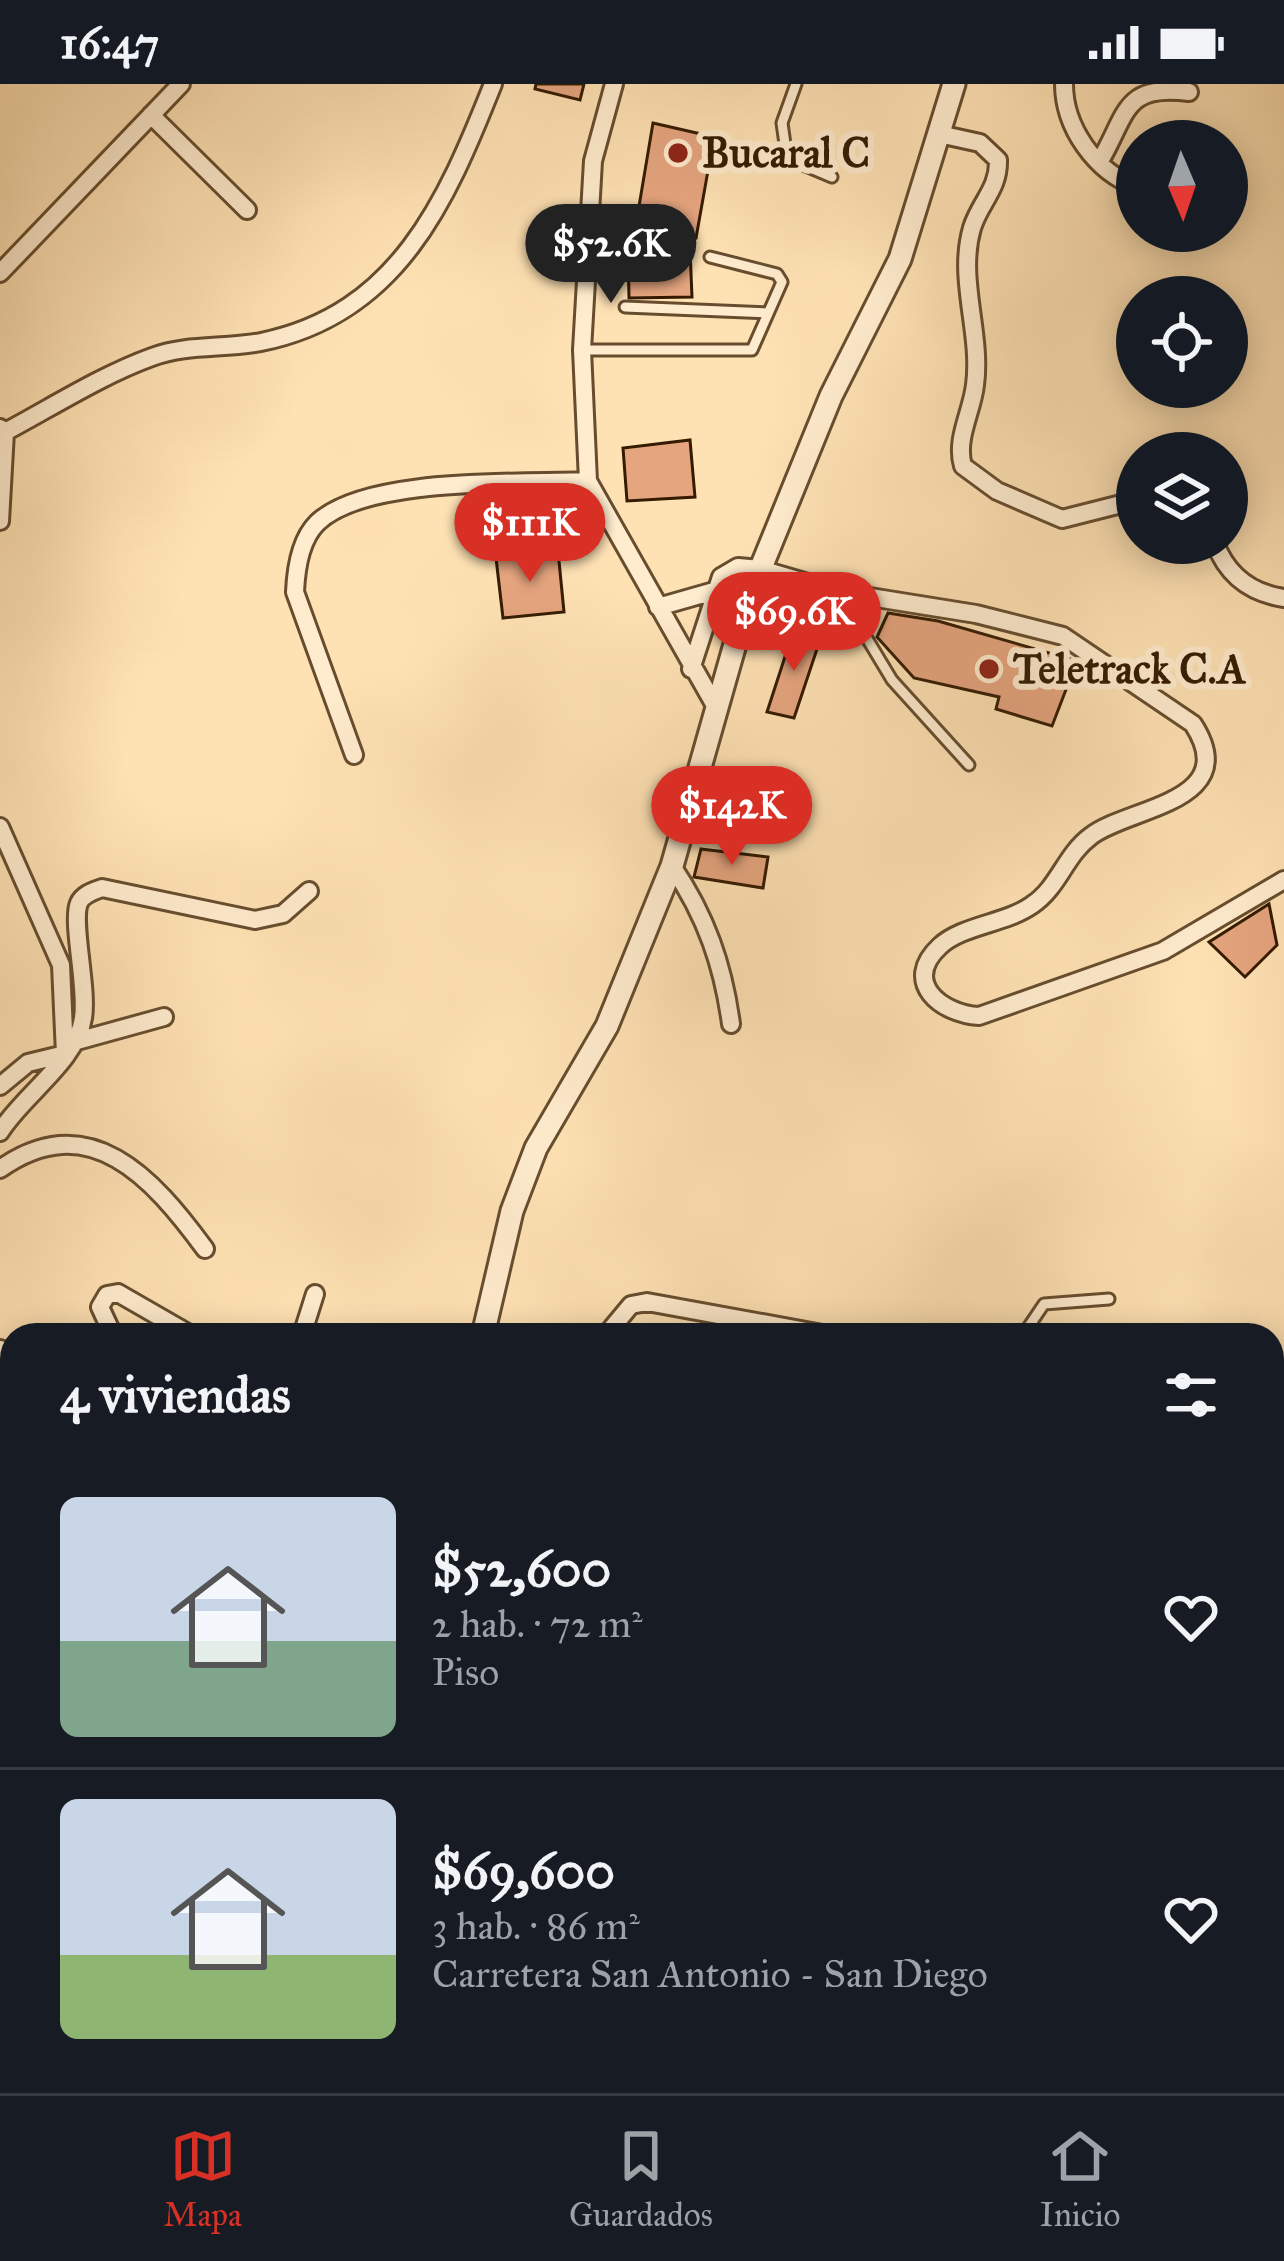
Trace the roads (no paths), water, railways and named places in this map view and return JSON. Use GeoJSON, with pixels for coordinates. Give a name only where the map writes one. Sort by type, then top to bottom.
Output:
{"type":"FeatureCollection","features":[{"type":"Feature","properties":{"kind":"street"},"geometry":{"type":"LineString","coordinates":[[0,273],[181,84]]}},
{"type":"Feature","properties":{"kind":"street"},"geometry":{"type":"LineString","coordinates":[[0,521],[3,430],[155,355],[258,342],[349,309],[399,267],[423,237],[494,84]]}},
{"type":"Feature","properties":{"kind":"street"},"geometry":{"type":"LineString","coordinates":[[614,84],[593,161],[582,350],[588,481],[717,709]]}},
{"type":"Feature","properties":{"kind":"street"},"geometry":{"type":"LineString","coordinates":[[485,1323],[497,1258],[536,1148],[607,1026],[672,866],[747,602],[831,396],[900,259],[954,84]]}},
{"type":"Feature","properties":{"kind":"street"},"geometry":{"type":"LineString","coordinates":[[1064,84],[1066,115],[1100,161],[1116,172]]}},
{"type":"Feature","properties":{"kind":"street"},"geometry":{"type":"LineString","coordinates":[[1100,161],[1137,95],[1156,87],[1189,92]]}},
{"type":"Feature","properties":{"kind":"street"},"geometry":{"type":"LineString","coordinates":[[151,116],[248,210]]}},
{"type":"Feature","properties":{"kind":"street"},"geometry":{"type":"LineString","coordinates":[[939,134],[980,143],[998,160],[997,185],[972,229],[968,259],[975,384],[960,444],[963,466],[997,491],[1063,520],[1116,506]]}},
{"type":"Feature","properties":{"kind":"street"},"geometry":{"type":"LineString","coordinates":[[354,755],[295,592],[297,567],[317,523],[368,498],[588,481]]}},
{"type":"Feature","properties":{"kind":"street"},"geometry":{"type":"LineString","coordinates":[[1229,564],[1240,581],[1257,592],[1284,598]]}},
{"type":"Feature","properties":{"kind":"street"},"geometry":{"type":"LineString","coordinates":[[691,670],[714,591],[728,571],[760,569],[839,592],[976,614],[1063,636],[1193,724],[1205,743],[1207,759],[1189,790],[1153,813],[1130,816],[1091,835],[1049,892],[1028,908],[950,938],[935,950],[927,964],[927,990],[937,1006],[979,1016],[1104,975],[1162,951],[1284,880]]}},
{"type":"Feature","properties":{"kind":"street"},"geometry":{"type":"LineString","coordinates":[[658,607],[714,591],[747,602]]}},
{"type":"Feature","properties":{"kind":"street"},"geometry":{"type":"LineString","coordinates":[[0,827],[61,965],[71,1048]]}},
{"type":"Feature","properties":{"kind":"street"},"geometry":{"type":"LineString","coordinates":[[672,866],[696,903],[723,967],[731,1024]]}},
{"type":"Feature","properties":{"kind":"street"},"geometry":{"type":"LineString","coordinates":[[0,1132],[71,1048],[85,995],[77,923],[79,903],[88,893],[102,888],[266,920],[283,914],[309,891]]}},
{"type":"Feature","properties":{"kind":"street"},"geometry":{"type":"LineString","coordinates":[[0,1086],[28,1064],[164,1017]]}},
{"type":"Feature","properties":{"kind":"street"},"geometry":{"type":"LineString","coordinates":[[0,1168],[33,1148],[66,1142],[87,1145],[131,1167],[205,1249]]}},
{"type":"Feature","properties":{"kind":"street"},"geometry":{"type":"LineString","coordinates":[[107,1323],[100,1307],[107,1295],[118,1293],[170,1323]]}},
{"type":"Feature","properties":{"kind":"street"},"geometry":{"type":"LineString","coordinates":[[306,1323],[315,1294]]}},
{"type":"Feature","properties":{"kind":"street"},"geometry":{"type":"LineString","coordinates":[[616,1323],[631,1305],[647,1302],[762,1323]]}},
{"type":"Feature","properties":{"kind":"lane"},"geometry":{"type":"LineString","coordinates":[[796,84],[782,123],[787,158],[832,177]]}},
{"type":"Feature","properties":{"kind":"lane"},"geometry":{"type":"LineString","coordinates":[[582,350],[752,350],[782,282],[777,274],[710,257]]}},
{"type":"Feature","properties":{"kind":"lane"},"geometry":{"type":"LineString","coordinates":[[625,307],[768,313]]}},
{"type":"Feature","properties":{"kind":"lane"},"geometry":{"type":"LineString","coordinates":[[839,592],[892,680],[969,765]]}},
{"type":"Feature","properties":{"kind":"lane"},"geometry":{"type":"LineString","coordinates":[[1031,1323],[1044,1304],[1109,1299]]}},
{"type":"Feature","properties":{"kind":"place","name":"Bucaral C"},"geometry":{"type":"Point","coordinates":[678,153]}},
{"type":"Feature","properties":{"kind":"place","name":"Teletrack C.A"},"geometry":{"type":"Point","coordinates":[989,669]}}]}
